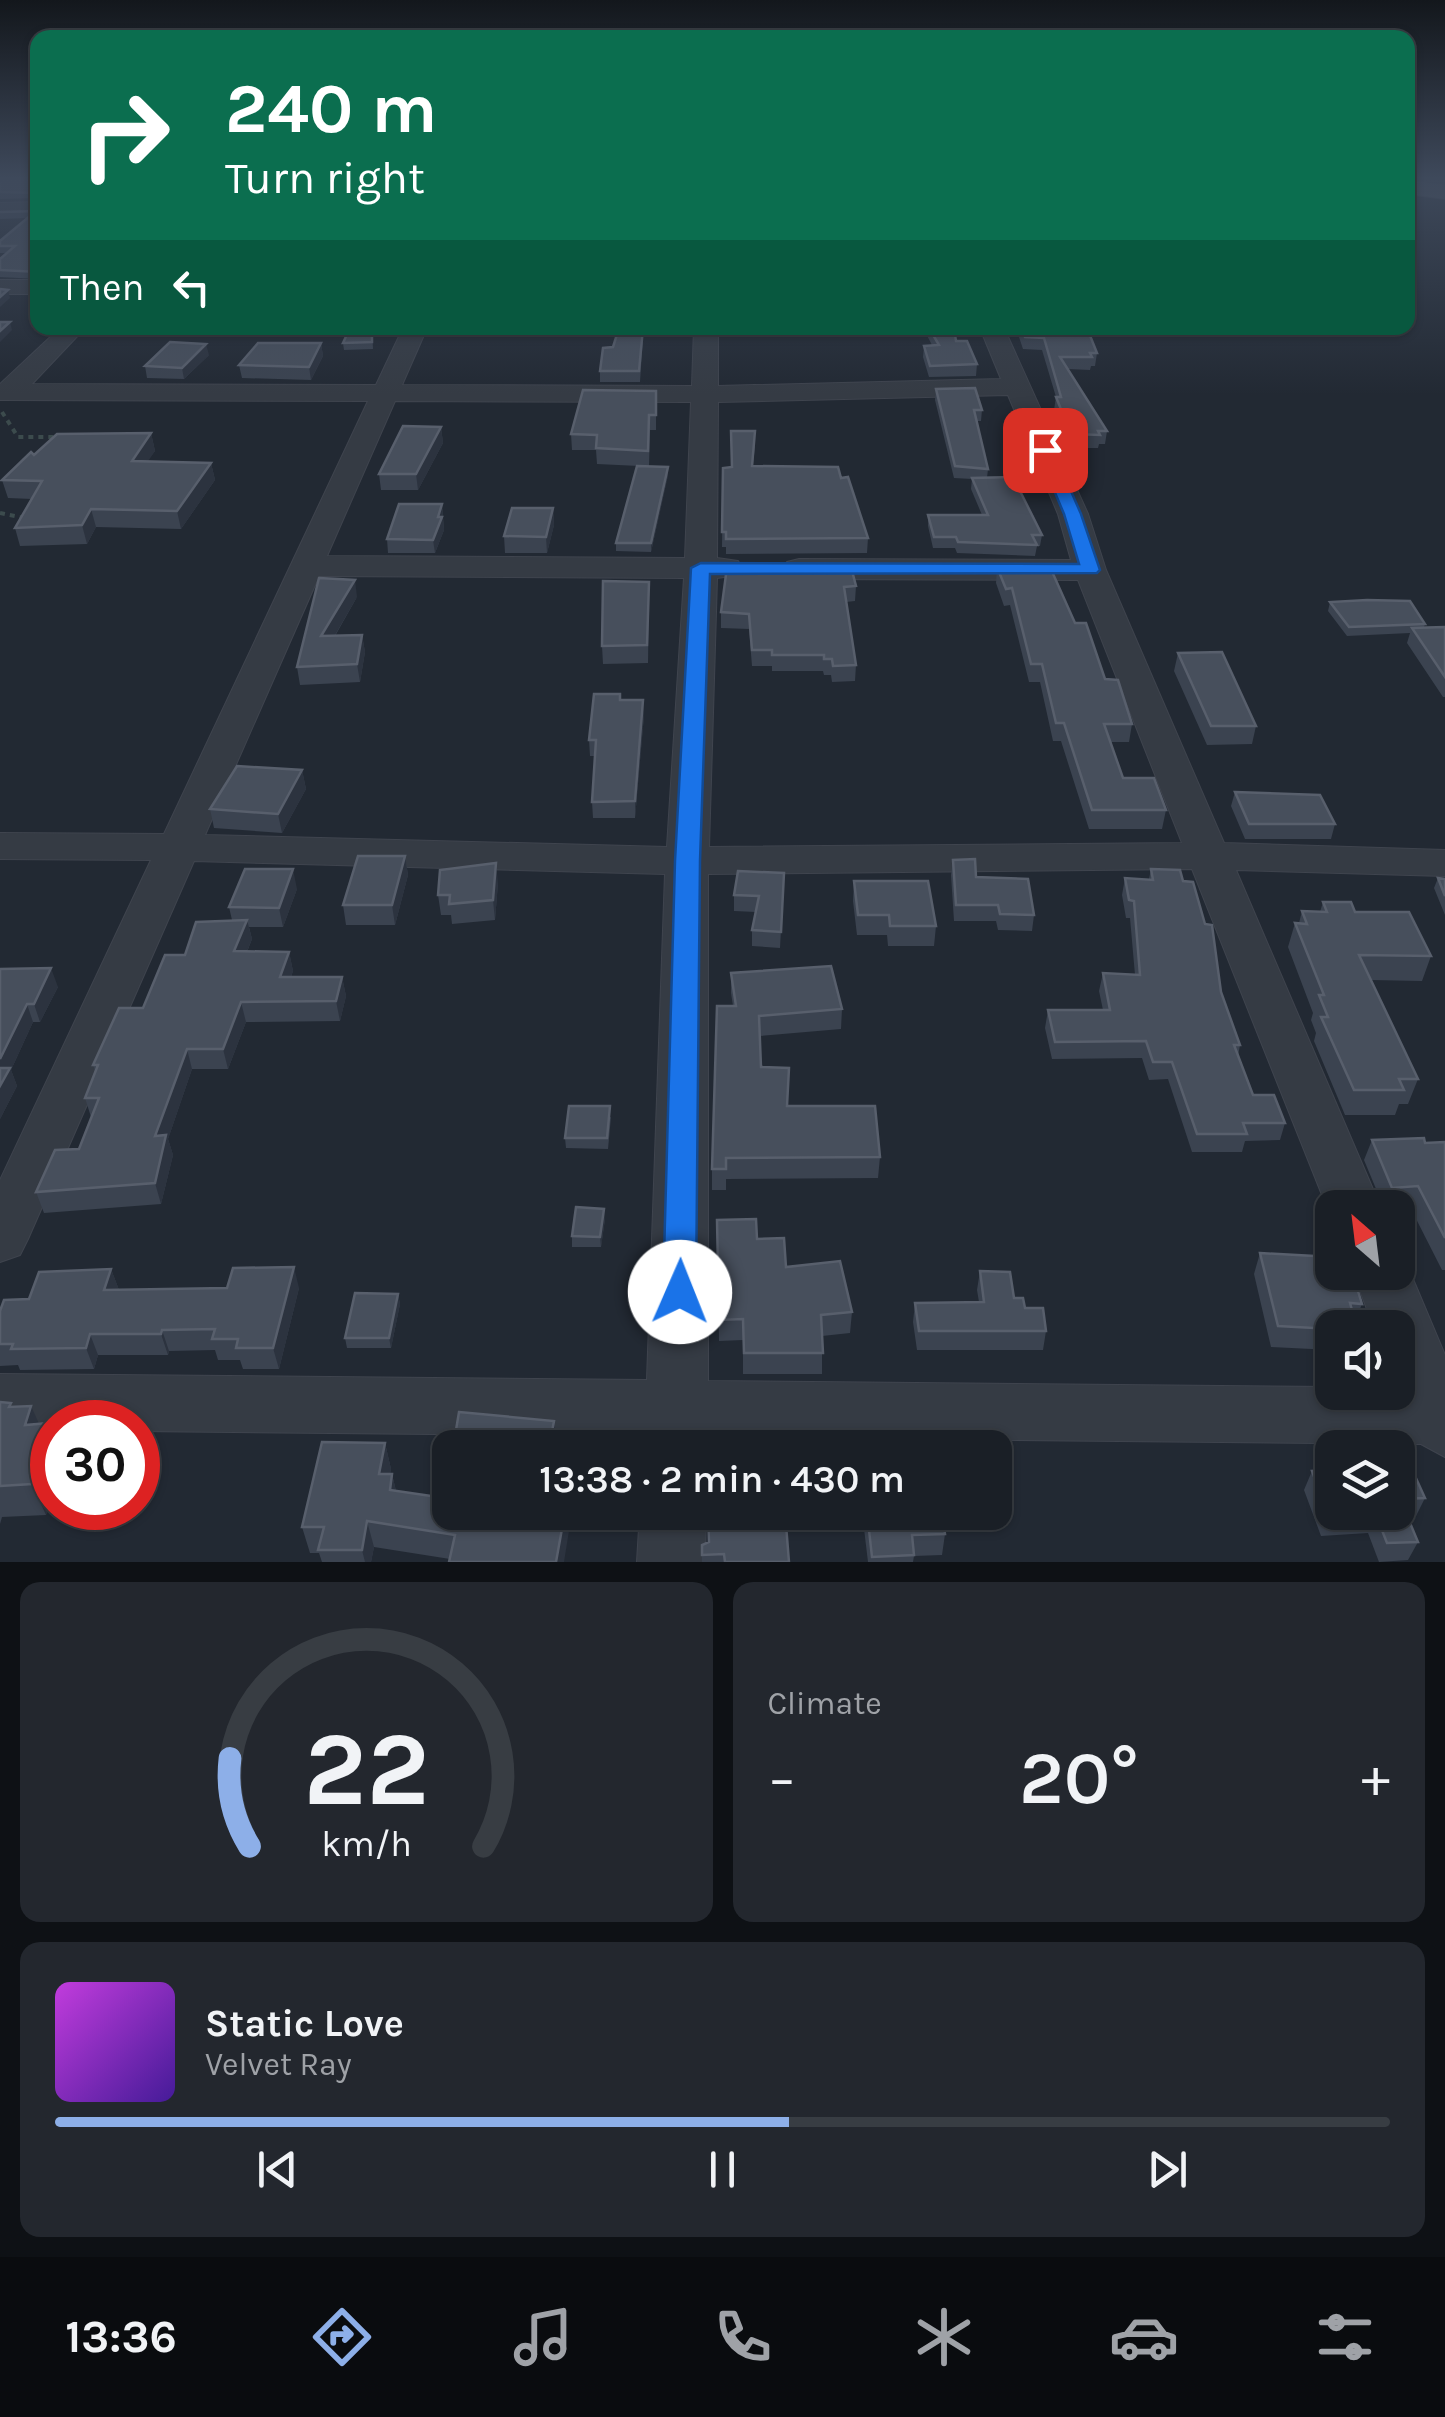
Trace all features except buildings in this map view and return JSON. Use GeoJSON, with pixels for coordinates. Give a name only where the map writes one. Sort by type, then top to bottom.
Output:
{"type":"FeatureCollection","features":[{"type":"Feature","properties":{"kind":"street"},"geometry":{"type":"LineString","coordinates":[[0,287],[30,287]]}},
{"type":"Feature","properties":{"kind":"street"},"geometry":{"type":"LineString","coordinates":[[3,398],[66,335]]}},
{"type":"Feature","properties":{"kind":"street"},"geometry":{"type":"LineString","coordinates":[[0,1239],[175,847],[412,335]]}},
{"type":"Feature","properties":{"kind":"street"},"geometry":{"type":"LineString","coordinates":[[677,1429],[688,861],[701,568],[706,335]]}},
{"type":"Feature","properties":{"kind":"street"},"geometry":{"type":"LineString","coordinates":[[995,335],[1072,514],[1090,570],[1347,1190]]}},
{"type":"Feature","properties":{"kind":"street"},"geometry":{"type":"LineString","coordinates":[[3,398],[388,392],[705,394],[1018,387]]}},
{"type":"Feature","properties":{"kind":"street"},"geometry":{"type":"LineString","coordinates":[[305,566],[1090,570]]}},
{"type":"Feature","properties":{"kind":"street"},"geometry":{"type":"LineString","coordinates":[[0,846],[688,861],[1208,856],[1445,862]]}},
{"type":"Feature","properties":{"kind":"street"},"geometry":{"type":"LineString","coordinates":[[0,1402],[677,1429],[1443,1420],[1388,1290]]}},
{"type":"Feature","properties":{"kind":"street"},"geometry":{"type":"LineString","coordinates":[[671,1562],[672,1530]]}},
{"type":"Feature","properties":{"kind":"path"},"geometry":{"type":"LineString","coordinates":[[3,398],[18,437],[58,437]]}},
{"type":"Feature","properties":{"kind":"path"},"geometry":{"type":"LineString","coordinates":[[0,513],[24,518]]}},
{"type":"Feature","properties":{"kind":"route"},"geometry":{"type":"LineString","coordinates":[[680,1292],[688,861],[701,568],[1090,570],[1045,450]]}}]}
